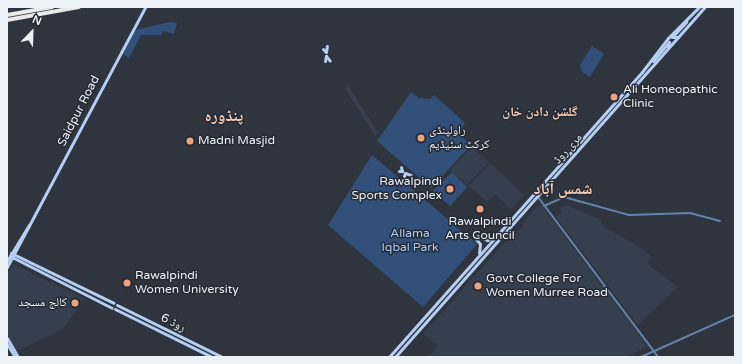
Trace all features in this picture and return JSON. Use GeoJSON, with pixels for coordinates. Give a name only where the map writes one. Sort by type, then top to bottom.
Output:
{"type":"FeatureCollection","features":[{"type":"Feature","properties":{"kind":"highway"},"geometry":{"type":"LineString","coordinates":[[7,14],[52,7]]}},
{"type":"Feature","properties":{"kind":"highway"},"geometry":{"type":"LineString","coordinates":[[7,20],[79,7]]}},
{"type":"Feature","properties":{"kind":"main road","name":"Saidpur Road"},"geometry":{"type":"LineString","coordinates":[[7,267],[144,7]]}},
{"type":"Feature","properties":{"kind":"main road"},"geometry":{"type":"LineString","coordinates":[[698,8],[673,39],[705,7]]}},
{"type":"Feature","properties":{"kind":"main road","name":"مری روڈ"},"geometry":{"type":"LineString","coordinates":[[395,357],[705,7]]}},
{"type":"Feature","properties":{"kind":"main road","name":"مری روڈ"},"geometry":{"type":"LineString","coordinates":[[389,357],[642,72],[668,38],[698,8]]}},
{"type":"Feature","properties":{"kind":"main road"},"geometry":{"type":"LineString","coordinates":[[642,72],[671,43],[645,75]]}},
{"type":"Feature","properties":{"kind":"main road"},"geometry":{"type":"LineString","coordinates":[[323,49],[326,52],[327,46]]}},
{"type":"Feature","properties":{"kind":"main road"},"geometry":{"type":"LineString","coordinates":[[325,61],[326,56],[330,61]]}},
{"type":"Feature","properties":{"kind":"main road"},"geometry":{"type":"LineString","coordinates":[[399,171],[402,171],[401,167]]}},
{"type":"Feature","properties":{"kind":"main road"},"geometry":{"type":"LineString","coordinates":[[404,176],[405,173],[411,175]]}},
{"type":"Feature","properties":{"kind":"main road","name":"Saidpur Road"},"geometry":{"type":"LineString","coordinates":[[12,255],[13,249],[30,224]]}},
{"type":"Feature","properties":{"kind":"main road"},"geometry":{"type":"LineString","coordinates":[[478,256],[481,248],[477,237],[487,240],[497,236]]}},
{"type":"Feature","properties":{"kind":"main road"},"geometry":{"type":"LineString","coordinates":[[9,261],[20,259],[18,248]]}},
{"type":"Feature","properties":{"kind":"main road"},"geometry":{"type":"LineString","coordinates":[[7,250],[13,249]]}},
{"type":"Feature","properties":{"kind":"main road","name":"روڈ 6"},"geometry":{"type":"LineString","coordinates":[[12,255],[212,357]]}},
{"type":"Feature","properties":{"kind":"main road","name":"روڈ 6"},"geometry":{"type":"LineString","coordinates":[[20,259],[116,304],[222,357]]}},
{"type":"Feature","properties":{"kind":"main road"},"geometry":{"type":"LineString","coordinates":[[114,308],[116,304]]}},
{"type":"Feature","properties":{"kind":"main road"},"geometry":{"type":"LineString","coordinates":[[7,338],[18,357]]}},
{"type":"Feature","properties":{"kind":"main road"},"geometry":{"type":"LineString","coordinates":[[7,344],[15,357]]}},
{"type":"Feature","properties":{"kind":"street"},"geometry":{"type":"LineString","coordinates":[[538,197],[658,357]]}},
{"type":"Feature","properties":{"kind":"street"},"geometry":{"type":"LineString","coordinates":[[544,206],[564,198],[629,216],[690,213],[720,221]]}},
{"type":"Feature","properties":{"kind":"street"},"geometry":{"type":"LineString","coordinates":[[642,357],[735,315]]}},
{"type":"Feature","properties":{"kind":"shaded area"},"geometry":{"type":"Polygon","coordinates":[[[349,86],[378,133],[375,136],[345,88],[349,86]]]}},
{"type":"Feature","properties":{"kind":"shaded area"},"geometry":{"type":"Polygon","coordinates":[[[471,147],[489,162],[467,185],[450,170],[471,147]]]}},
{"type":"Feature","properties":{"kind":"shaded area"},"geometry":{"type":"Polygon","coordinates":[[[490,163],[524,195],[511,209],[495,194],[487,202],[469,186],[490,163]]]}},
{"type":"Feature","properties":{"kind":"shaded area"},"geometry":{"type":"Polygon","coordinates":[[[540,203],[647,346],[628,357],[429,357],[438,346],[423,334],[504,243],[524,226],[522,224],[540,203]]]}},
{"type":"Feature","properties":{"kind":"shaded area"},"geometry":{"type":"Polygon","coordinates":[[[566,205],[601,220],[601,225],[643,249],[652,257],[648,262],[650,266],[678,287],[638,325],[556,217],[562,212],[559,207],[566,205]]]}},
{"type":"Feature","properties":{"kind":"shaded area"},"geometry":{"type":"Polygon","coordinates":[[[13,264],[84,299],[63,329],[17,351],[7,334],[7,275],[13,264]]]}},
{"type":"Feature","properties":{"kind":"green space"},"geometry":{"type":"Polygon","coordinates":[[[170,22],[177,23],[174,34],[163,31],[161,35],[141,35],[129,58],[120,52],[133,28],[135,30],[170,22]]]}},
{"type":"Feature","properties":{"kind":"green space"},"geometry":{"type":"Polygon","coordinates":[[[592,46],[604,54],[590,77],[582,72],[580,65],[592,46]]]}},
{"type":"Feature","properties":{"kind":"green space","name":"راولپنڈی کرکٹ سٹیڈیم"},"geometry":{"type":"Polygon","coordinates":[[[411,92],[419,98],[430,99],[434,95],[465,123],[459,135],[471,145],[431,188],[377,141],[411,92]]]}},
{"type":"Feature","properties":{"kind":"green space","name":"Allama Iqbal Park"},"geometry":{"type":"Polygon","coordinates":[[[372,155],[477,244],[423,307],[328,225],[372,155]]]}},
{"type":"Feature","properties":{"kind":"green space","name":"Rawalpindi Sports Complex"},"geometry":{"type":"Polygon","coordinates":[[[452,172],[467,187],[450,206],[433,191],[452,172]]]}},
{"type":"Feature","properties":{"kind":"place","name":"Ali Homeopathic Clinic"},"geometry":{"type":"Point","coordinates":[614,97]}},
{"type":"Feature","properties":{"kind":"place","name":"راولپنڈی کرکٹ سٹیڈیم"},"geometry":{"type":"Point","coordinates":[421,138]}},
{"type":"Feature","properties":{"kind":"place","name":"Madni Masjid"},"geometry":{"type":"Point","coordinates":[190,141]}},
{"type":"Feature","properties":{"kind":"place","name":"Rawalpindi Sports Complex"},"geometry":{"type":"Point","coordinates":[450,189]}},
{"type":"Feature","properties":{"kind":"place","name":"Rawalpindi Arts Council"},"geometry":{"type":"Point","coordinates":[480,209]}},
{"type":"Feature","properties":{"kind":"place","name":"Rawalpindi Women University"},"geometry":{"type":"Point","coordinates":[127,283]}},
{"type":"Feature","properties":{"kind":"place","name":"Govt College For Women Murree Road"},"geometry":{"type":"Point","coordinates":[478,286]}},
{"type":"Feature","properties":{"kind":"place","name":"کالج مسجد"},"geometry":{"type":"Point","coordinates":[75,303]}},
{"type":"Feature","properties":{"kind":"district","name":"گلشن دادن خان"},"geometry":{"type":"Point","coordinates":[540,112]}},
{"type":"Feature","properties":{"kind":"district","name":"پنڈورہ"},"geometry":{"type":"Point","coordinates":[224,116]}},
{"type":"Feature","properties":{"kind":"district","name":"شمس آباد"},"geometry":{"type":"Point","coordinates":[563,189]}}]}
